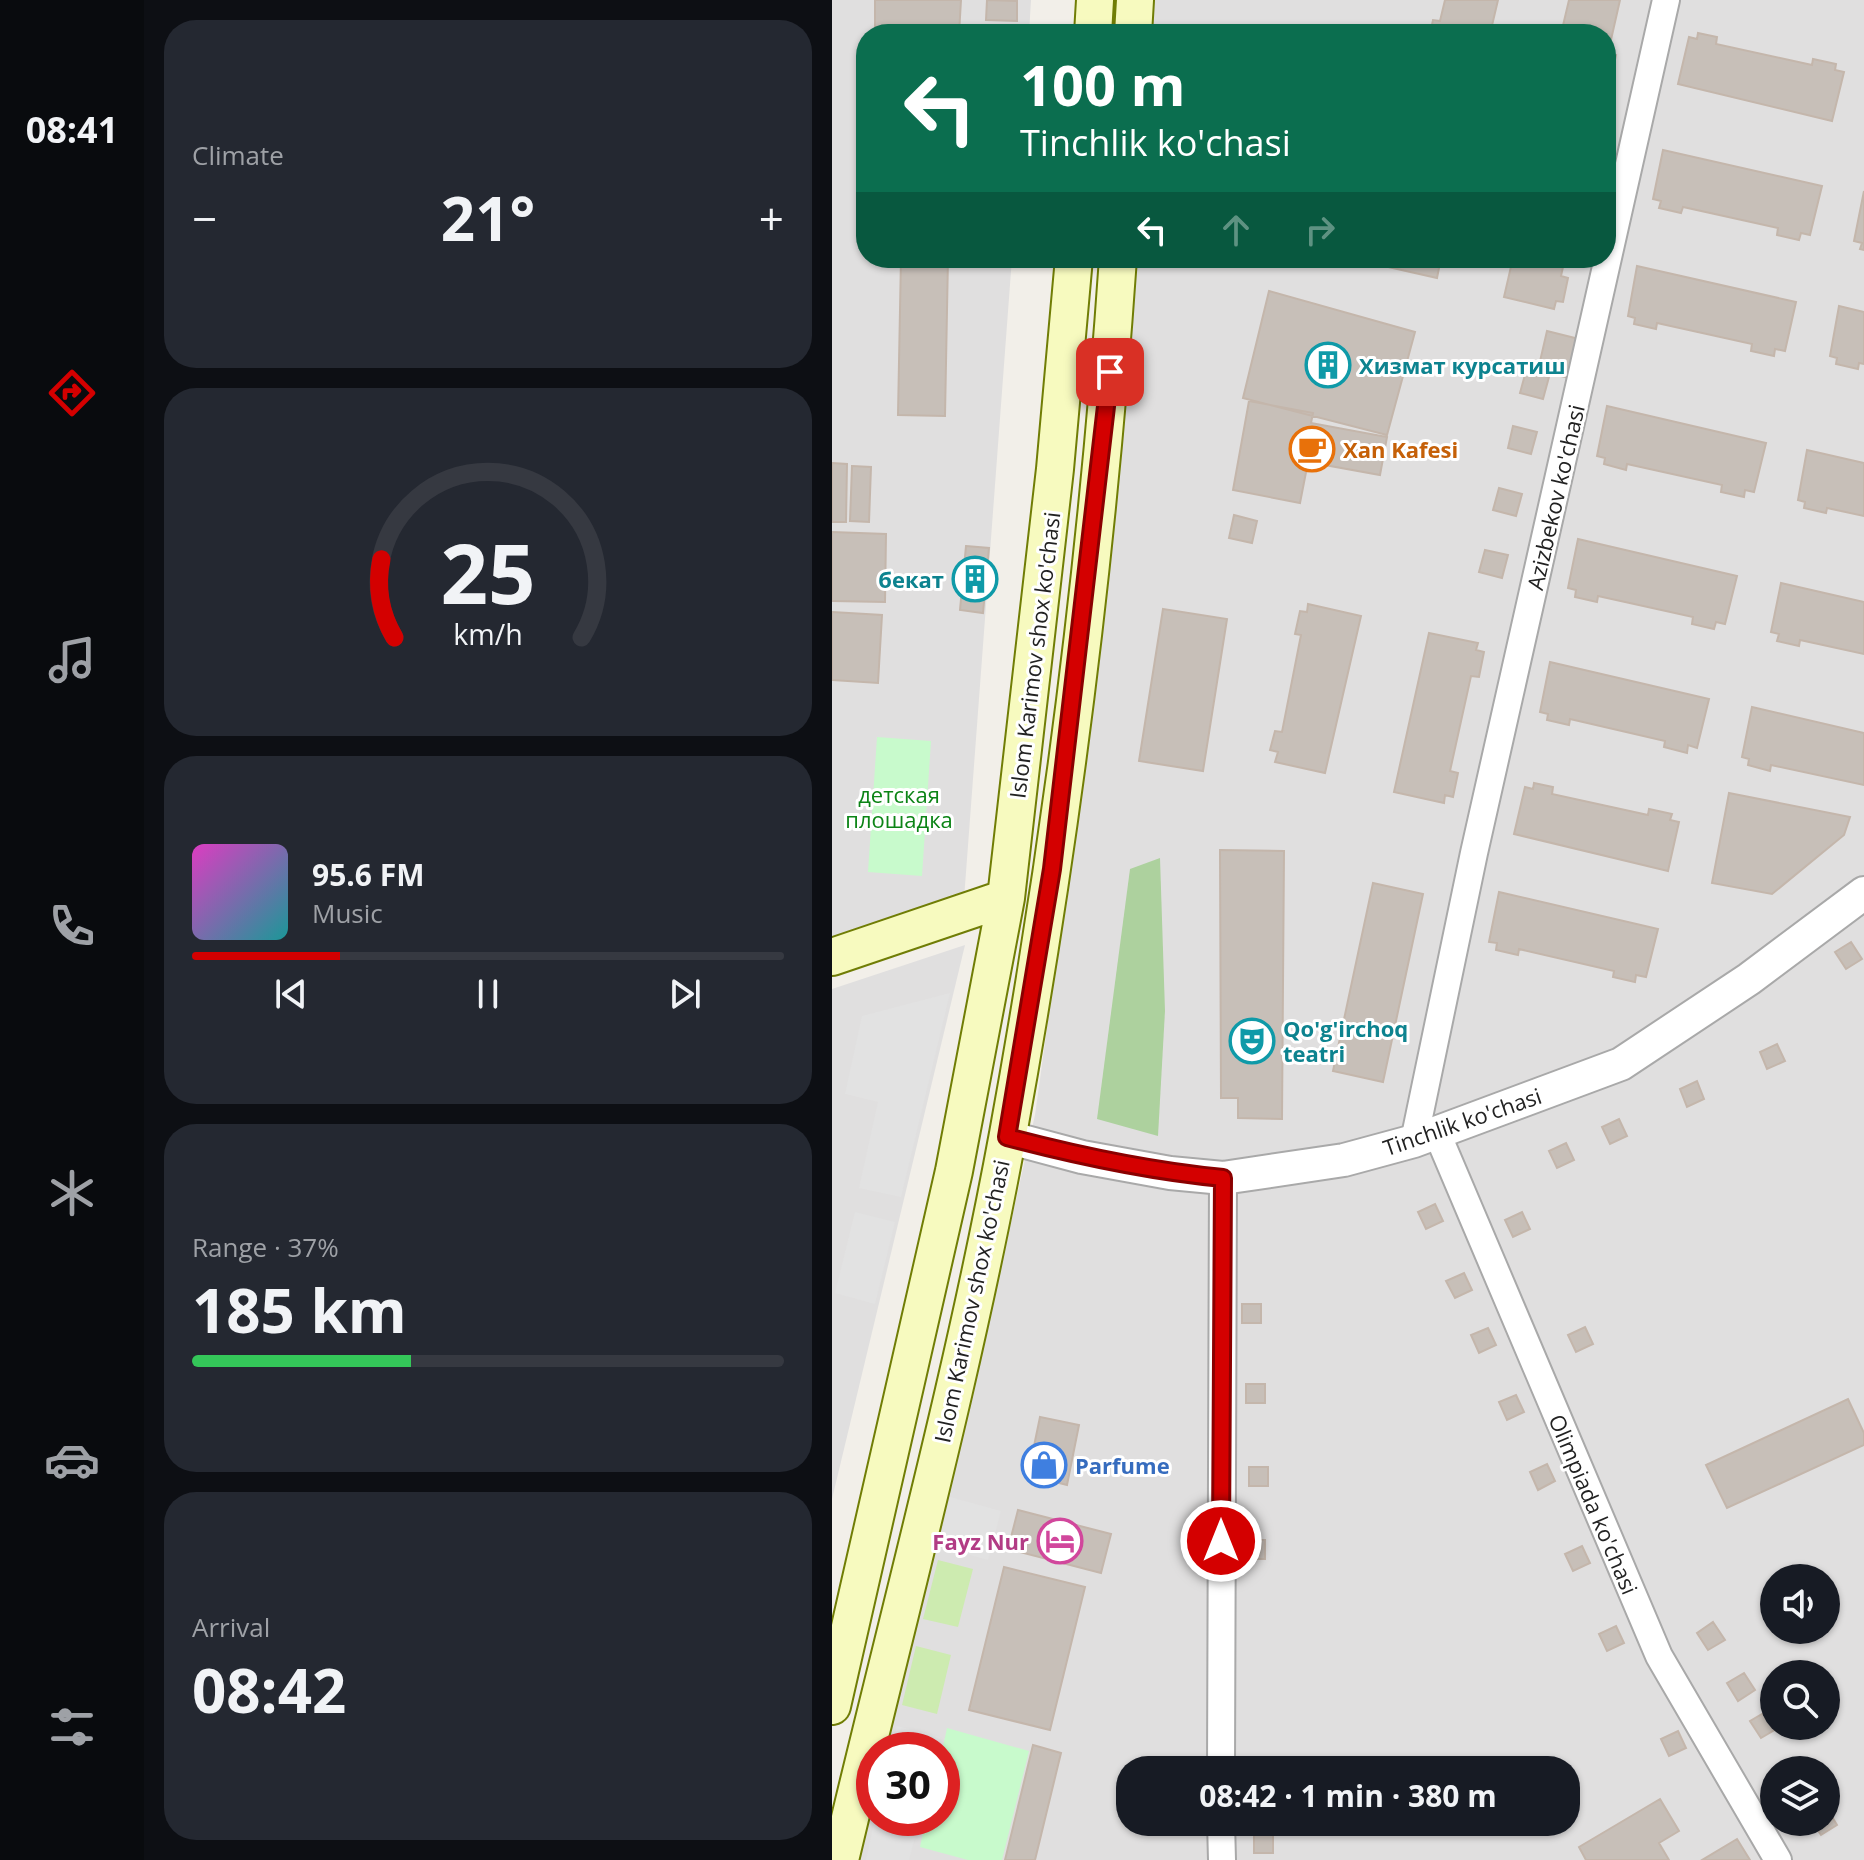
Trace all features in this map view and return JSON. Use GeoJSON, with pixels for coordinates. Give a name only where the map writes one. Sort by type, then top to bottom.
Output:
{"type":"FeatureCollection","features":[{"type":"Feature","properties":{"kind":"main road"},"geometry":{"type":"LineString","coordinates":[[1094,24],[1095,0]]}},
{"type":"Feature","properties":{"kind":"main road"},"geometry":{"type":"LineString","coordinates":[[1134,24],[1135,0]]}},
{"type":"Feature","properties":{"kind":"main road","name":"Islom Karimov shox ko'chasi"},"geometry":{"type":"LineString","coordinates":[[832,1706],[954,1171],[1006,898],[1055,469],[1073,268]]}},
{"type":"Feature","properties":{"kind":"main road","name":"Islom Karimov shox ko'chasi"},"geometry":{"type":"LineString","coordinates":[[840,1860],[923,1521],[1007,1137],[1055,845],[1108,401],[1117,268]]}},
{"type":"Feature","properties":{"kind":"main road"},"geometry":{"type":"LineString","coordinates":[[832,957],[1006,898]]}},
{"type":"Feature","properties":{"kind":"street","name":"Azizbekov ko'chasi"},"geometry":{"type":"LineString","coordinates":[[1616,222],[1666,0]]}},
{"type":"Feature","properties":{"kind":"street","name":"Azizbekov ko'chasi"},"geometry":{"type":"LineString","coordinates":[[1425,1137],[1474,853],[1606,268]]}},
{"type":"Feature","properties":{"kind":"street","name":"Tinchlik ko'chasi"},"geometry":{"type":"LineString","coordinates":[[1007,1137],[1082,1157],[1170,1173],[1223,1178],[1344,1160],[1425,1137],[1621,1064],[1749,979],[1864,893]]}},
{"type":"Feature","properties":{"kind":"street","name":"Olimpiada ko'chasi"},"geometry":{"type":"LineString","coordinates":[[1425,1137],[1659,1656],[1778,1860]]}},
{"type":"Feature","properties":{"kind":"street"},"geometry":{"type":"LineString","coordinates":[[1221,1756],[1223,1178]]}},
{"type":"Feature","properties":{"kind":"street"},"geometry":{"type":"LineString","coordinates":[[1221,1836],[1222,1860]]}},
{"type":"Feature","properties":{"kind":"shaded area"},"geometry":{"type":"Polygon","coordinates":[[[832,0],[1031,0],[1030,24],[856,24],[856,268],[1011,268],[964,899],[832,941],[832,0]]]}},
{"type":"Feature","properties":{"kind":"shaded area"},"geometry":{"type":"Polygon","coordinates":[[[1145,0],[1864,0],[1864,1860],[846,1860],[856,1823],[856,1836],[960,1836],[960,1732],[881,1732],[961,1445],[1035,1115],[1104,616],[1127,268],[1616,268],[1616,24],[1144,24],[1145,0]]]}},
{"type":"Feature","properties":{"kind":"shaded area"},"geometry":{"type":"Polygon","coordinates":[[[965,945],[832,1499],[832,989],[965,945]]]}},
{"type":"Feature","properties":{"kind":"shaded area"},"geometry":{"type":"Polygon","coordinates":[[[950,993],[901,1197],[859,1188],[878,1102],[845,1094],[862,1016],[950,993]]]}},
{"type":"Feature","properties":{"kind":"shaded area"},"geometry":{"type":"Polygon","coordinates":[[[855,1212],[895,1222],[875,1304],[835,1293],[855,1212]]]}},
{"type":"Feature","properties":{"kind":"shaded area"},"geometry":{"type":"Polygon","coordinates":[[[950,1497],[1001,1511],[988,1560],[938,1546],[950,1497]]]}},
{"type":"Feature","properties":{"kind":"shaded area"},"geometry":{"type":"Polygon","coordinates":[[[897,1726],[920,1732],[896,1732],[897,1726]]]}},
{"type":"Feature","properties":{"kind":"shaded area"},"geometry":{"type":"Polygon","coordinates":[[[871,1836],[915,1836],[909,1860],[866,1860],[871,1836]]]}},
{"type":"Feature","properties":{"kind":"green space","name":"детская плошадка"},"geometry":{"type":"Polygon","coordinates":[[[877,737],[931,741],[922,876],[868,872],[877,737]]]}},
{"type":"Feature","properties":{"kind":"green space"},"geometry":{"type":"Polygon","coordinates":[[[1160,858],[1165,1011],[1158,1136],[1097,1119],[1130,869],[1160,858]]]}},
{"type":"Feature","properties":{"kind":"green space"},"geometry":{"type":"Polygon","coordinates":[[[938,1560],[973,1569],[958,1627],[923,1619],[938,1560]]]}},
{"type":"Feature","properties":{"kind":"green space"},"geometry":{"type":"Polygon","coordinates":[[[916,1646],[951,1655],[937,1714],[902,1705],[916,1646]]]}},
{"type":"Feature","properties":{"kind":"green space"},"geometry":{"type":"Polygon","coordinates":[[[947,1728],[1029,1751],[1002,1860],[968,1860],[920,1847],[922,1836],[960,1836],[960,1732],[946,1732],[947,1728]]]}},
{"type":"Feature","properties":{"kind":"building"},"geometry":{"type":"Polygon","coordinates":[[[875,0],[961,0],[960,24],[875,24],[875,0]]]}},
{"type":"Feature","properties":{"kind":"building"},"geometry":{"type":"Polygon","coordinates":[[[987,0],[1017,1],[1017,21],[986,20],[987,0]]]}},
{"type":"Feature","properties":{"kind":"building"},"geometry":{"type":"Polygon","coordinates":[[[1445,0],[1498,0],[1492,24],[1432,24],[1433,20],[1440,21],[1445,0]]]}},
{"type":"Feature","properties":{"kind":"building"},"geometry":{"type":"Polygon","coordinates":[[[1569,0],[1620,0],[1615,24],[1563,24],[1569,0]]]}},
{"type":"Feature","properties":{"kind":"building"},"geometry":{"type":"Polygon","coordinates":[[[1698,33],[1717,37],[1716,44],[1812,65],[1813,59],[1836,64],[1835,70],[1844,72],[1832,121],[1678,84],[1689,37],[1697,39],[1698,33]]]}},
{"type":"Feature","properties":{"kind":"building"},"geometry":{"type":"Polygon","coordinates":[[[1663,150],[1822,186],[1810,235],[1801,233],[1799,240],[1777,235],[1778,228],[1683,207],[1681,213],[1659,208],[1661,201],[1653,199],[1663,150]]]}},
{"type":"Feature","properties":{"kind":"building"},"geometry":{"type":"Polygon","coordinates":[[[1864,191],[1864,250],[1860,249],[1862,243],[1854,241],[1864,191]]]}},
{"type":"Feature","properties":{"kind":"building"},"geometry":{"type":"Polygon","coordinates":[[[1637,266],[1796,302],[1785,351],[1775,349],[1774,356],[1751,351],[1752,344],[1657,323],[1656,329],[1634,324],[1635,318],[1628,316],[1637,266]]]}},
{"type":"Feature","properties":{"kind":"building"},"geometry":{"type":"Polygon","coordinates":[[[901,268],[948,268],[945,416],[898,415],[901,268]]]}},
{"type":"Feature","properties":{"kind":"building"},"geometry":{"type":"Polygon","coordinates":[[[1392,268],[1439,268],[1437,278],[1392,268]]]}},
{"type":"Feature","properties":{"kind":"building"},"geometry":{"type":"Polygon","coordinates":[[[1511,268],[1563,268],[1561,276],[1568,278],[1563,302],[1556,301],[1554,309],[1504,297],[1511,268]]]}},
{"type":"Feature","properties":{"kind":"building","name":"Хизмат курсатиш"},"geometry":{"type":"Polygon","coordinates":[[[1269,291],[1415,332],[1387,435],[1243,398],[1269,291]]]}},
{"type":"Feature","properties":{"kind":"building"},"geometry":{"type":"Polygon","coordinates":[[[1839,306],[1864,312],[1864,364],[1859,363],[1858,369],[1836,364],[1837,358],[1830,356],[1839,306]]]}},
{"type":"Feature","properties":{"kind":"building"},"geometry":{"type":"Polygon","coordinates":[[[1547,331],[1579,339],[1569,378],[1538,370],[1547,331]]]}},
{"type":"Feature","properties":{"kind":"building"},"geometry":{"type":"Polygon","coordinates":[[[1526,371],[1549,377],[1543,399],[1520,393],[1526,371]]]}},
{"type":"Feature","properties":{"kind":"building","name":"Xan Kafesi"},"geometry":{"type":"Polygon","coordinates":[[[1249,401],[1313,413],[1311,423],[1387,437],[1380,475],[1308,462],[1300,503],[1233,490],[1249,401]]]}},
{"type":"Feature","properties":{"kind":"building"},"geometry":{"type":"Polygon","coordinates":[[[1607,406],[1766,443],[1754,492],[1745,490],[1744,497],[1721,492],[1722,485],[1627,464],[1626,470],[1604,464],[1605,458],[1597,456],[1607,406]]]}},
{"type":"Feature","properties":{"kind":"building"},"geometry":{"type":"Polygon","coordinates":[[[1513,426],[1537,432],[1531,454],[1508,448],[1513,426]]]}},
{"type":"Feature","properties":{"kind":"building"},"geometry":{"type":"Polygon","coordinates":[[[1807,450],[1864,463],[1864,516],[1827,508],[1826,513],[1804,508],[1805,502],[1798,500],[1807,450]]]}},
{"type":"Feature","properties":{"kind":"building"},"geometry":{"type":"Polygon","coordinates":[[[832,463],[847,464],[846,522],[832,522],[832,463]]]}},
{"type":"Feature","properties":{"kind":"building"},"geometry":{"type":"Polygon","coordinates":[[[852,466],[871,467],[869,522],[850,521],[852,466]]]}},
{"type":"Feature","properties":{"kind":"building"},"geometry":{"type":"Polygon","coordinates":[[[1499,488],[1522,494],[1516,516],[1493,510],[1499,488]]]}},
{"type":"Feature","properties":{"kind":"building"},"geometry":{"type":"Polygon","coordinates":[[[1234,515],[1257,521],[1252,543],[1229,538],[1234,515]]]}},
{"type":"Feature","properties":{"kind":"building"},"geometry":{"type":"Polygon","coordinates":[[[832,532],[886,534],[885,602],[832,601],[832,532]]]}},
{"type":"Feature","properties":{"kind":"building"},"geometry":{"type":"Polygon","coordinates":[[[1578,539],[1737,576],[1725,624],[1716,622],[1714,629],[1692,624],[1693,617],[1598,596],[1597,602],[1575,597],[1576,590],[1568,588],[1578,539]]]}},
{"type":"Feature","properties":{"kind":"building","name":"бекат"},"geometry":{"type":"Polygon","coordinates":[[[966,546],[989,548],[983,613],[960,610],[966,546]]]}},
{"type":"Feature","properties":{"kind":"building"},"geometry":{"type":"Polygon","coordinates":[[[1485,550],[1508,555],[1502,578],[1479,572],[1485,550]]]}},
{"type":"Feature","properties":{"kind":"building"},"geometry":{"type":"Polygon","coordinates":[[[1781,583],[1864,602],[1864,654],[1800,640],[1799,646],[1777,641],[1779,634],[1771,632],[1781,583]]]}},
{"type":"Feature","properties":{"kind":"building"},"geometry":{"type":"Polygon","coordinates":[[[1308,604],[1361,616],[1325,773],[1275,762],[1278,752],[1270,750],[1275,731],[1282,732],[1301,635],[1295,634],[1300,611],[1307,612],[1308,604]]]}},
{"type":"Feature","properties":{"kind":"building"},"geometry":{"type":"Polygon","coordinates":[[[1163,609],[1227,619],[1203,771],[1139,761],[1163,609]]]}},
{"type":"Feature","properties":{"kind":"building"},"geometry":{"type":"Polygon","coordinates":[[[832,612],[882,615],[878,683],[832,680],[832,612]]]}},
{"type":"Feature","properties":{"kind":"building"},"geometry":{"type":"Polygon","coordinates":[[[1429,633],[1478,643],[1476,650],[1484,652],[1479,677],[1471,676],[1450,771],[1458,773],[1453,797],[1445,795],[1444,803],[1394,792],[1429,633]]]}},
{"type":"Feature","properties":{"kind":"building"},"geometry":{"type":"Polygon","coordinates":[[[1550,662],[1709,699],[1697,748],[1688,745],[1687,753],[1664,747],[1665,741],[1570,719],[1569,725],[1547,720],[1548,714],[1540,712],[1550,662]]]}},
{"type":"Feature","properties":{"kind":"building"},"geometry":{"type":"Polygon","coordinates":[[[1752,707],[1864,733],[1864,785],[1771,765],[1770,771],[1748,765],[1749,759],[1742,757],[1752,707]]]}},
{"type":"Feature","properties":{"kind":"building"},"geometry":{"type":"Polygon","coordinates":[[[1534,783],[1553,787],[1552,794],[1648,815],[1649,809],[1672,814],[1670,820],[1679,822],[1668,871],[1514,834],[1525,787],[1533,789],[1534,783]]]}},
{"type":"Feature","properties":{"kind":"building"},"geometry":{"type":"Polygon","coordinates":[[[1729,793],[1850,817],[1844,835],[1772,894],[1712,883],[1729,793]]]}},
{"type":"Feature","properties":{"kind":"building","name":"Qo'g'irchoq teatri"},"geometry":{"type":"Polygon","coordinates":[[[1220,850],[1284,851],[1282,1119],[1238,1118],[1238,1098],[1221,1098],[1220,850]]]}},
{"type":"Feature","properties":{"kind":"building"},"geometry":{"type":"Polygon","coordinates":[[[1373,883],[1423,894],[1383,1082],[1333,1071],[1373,883]]]}},
{"type":"Feature","properties":{"kind":"building"},"geometry":{"type":"Polygon","coordinates":[[[1499,892],[1658,929],[1646,977],[1636,975],[1635,982],[1613,977],[1614,971],[1519,949],[1518,955],[1496,950],[1497,943],[1489,942],[1499,892]]]}},
{"type":"Feature","properties":{"kind":"building"},"geometry":{"type":"Polygon","coordinates":[[[1851,942],[1862,959],[1846,969],[1835,952],[1851,942]]]}},
{"type":"Feature","properties":{"kind":"building"},"geometry":{"type":"Polygon","coordinates":[[[1777,1044],[1785,1061],[1767,1069],[1760,1052],[1777,1044]]]}},
{"type":"Feature","properties":{"kind":"building"},"geometry":{"type":"Polygon","coordinates":[[[1697,1081],[1704,1099],[1687,1107],[1680,1089],[1697,1081]]]}},
{"type":"Feature","properties":{"kind":"building"},"geometry":{"type":"Polygon","coordinates":[[[1619,1119],[1627,1136],[1610,1144],[1602,1127],[1619,1119]]]}},
{"type":"Feature","properties":{"kind":"building"},"geometry":{"type":"Polygon","coordinates":[[[1566,1143],[1574,1160],[1557,1168],[1549,1151],[1566,1143]]]}},
{"type":"Feature","properties":{"kind":"building"},"geometry":{"type":"Polygon","coordinates":[[[1435,1204],[1443,1221],[1426,1229],[1418,1212],[1435,1204]]]}},
{"type":"Feature","properties":{"kind":"building"},"geometry":{"type":"Polygon","coordinates":[[[1522,1212],[1530,1229],[1513,1237],[1505,1220],[1522,1212]]]}},
{"type":"Feature","properties":{"kind":"building"},"geometry":{"type":"Polygon","coordinates":[[[1464,1273],[1472,1290],[1455,1298],[1446,1281],[1464,1273]]]}},
{"type":"Feature","properties":{"kind":"building"},"geometry":{"type":"Polygon","coordinates":[[[1242,1304],[1261,1304],[1261,1323],[1242,1323],[1242,1304]]]}},
{"type":"Feature","properties":{"kind":"building"},"geometry":{"type":"Polygon","coordinates":[[[1585,1327],[1593,1344],[1576,1352],[1568,1335],[1585,1327]]]}},
{"type":"Feature","properties":{"kind":"building"},"geometry":{"type":"Polygon","coordinates":[[[1488,1328],[1496,1345],[1479,1353],[1471,1335],[1488,1328]]]}},
{"type":"Feature","properties":{"kind":"building"},"geometry":{"type":"Polygon","coordinates":[[[1246,1384],[1265,1384],[1265,1403],[1246,1403],[1246,1384]]]}},
{"type":"Feature","properties":{"kind":"building"},"geometry":{"type":"Polygon","coordinates":[[[1516,1395],[1524,1412],[1507,1420],[1499,1402],[1516,1395]]]}},
{"type":"Feature","properties":{"kind":"building"},"geometry":{"type":"Polygon","coordinates":[[[1848,1399],[1864,1433],[1864,1445],[1727,1508],[1706,1465],[1848,1399]]]}},
{"type":"Feature","properties":{"kind":"building"},"geometry":{"type":"Polygon","coordinates":[[[1040,1417],[1079,1425],[1067,1485],[1028,1475],[1040,1417]]]}},
{"type":"Feature","properties":{"kind":"building"},"geometry":{"type":"Polygon","coordinates":[[[1547,1464],[1555,1481],[1538,1490],[1530,1472],[1547,1464]]]}},
{"type":"Feature","properties":{"kind":"building"},"geometry":{"type":"Polygon","coordinates":[[[1249,1467],[1268,1467],[1268,1486],[1249,1486],[1249,1467]]]}},
{"type":"Feature","properties":{"kind":"building","name":"Fayz Nur"},"geometry":{"type":"Polygon","coordinates":[[[1018,1510],[1111,1534],[1101,1573],[1008,1549],[1018,1510]]]}},
{"type":"Feature","properties":{"kind":"building"},"geometry":{"type":"Polygon","coordinates":[[[1246,1540],[1265,1540],[1265,1559],[1246,1559],[1246,1540]]]}},
{"type":"Feature","properties":{"kind":"building"},"geometry":{"type":"Polygon","coordinates":[[[1582,1546],[1590,1563],[1573,1571],[1565,1554],[1582,1546]]]}},
{"type":"Feature","properties":{"kind":"building"},"geometry":{"type":"Polygon","coordinates":[[[1004,1567],[1085,1587],[1050,1730],[969,1710],[1004,1567]]]}},
{"type":"Feature","properties":{"kind":"building"},"geometry":{"type":"Polygon","coordinates":[[[1713,1622],[1725,1640],[1708,1650],[1697,1633],[1713,1622]]]}},
{"type":"Feature","properties":{"kind":"building"},"geometry":{"type":"Polygon","coordinates":[[[1616,1626],[1624,1643],[1607,1651],[1599,1634],[1616,1626]]]}},
{"type":"Feature","properties":{"kind":"building"},"geometry":{"type":"Polygon","coordinates":[[[1744,1673],[1755,1690],[1738,1701],[1727,1683],[1744,1673]]]}},
{"type":"Feature","properties":{"kind":"building"},"geometry":{"type":"Polygon","coordinates":[[[1760,1715],[1760,1736],[1750,1721],[1760,1715]]]}},
{"type":"Feature","properties":{"kind":"building"},"geometry":{"type":"Polygon","coordinates":[[[1678,1731],[1686,1748],[1669,1756],[1661,1739],[1678,1731]]]}},
{"type":"Feature","properties":{"kind":"building"},"geometry":{"type":"Polygon","coordinates":[[[1033,1745],[1061,1753],[1035,1860],[1005,1860],[1033,1745]]]}},
{"type":"Feature","properties":{"kind":"building"},"geometry":{"type":"Polygon","coordinates":[[[1660,1799],[1679,1831],[1659,1843],[1669,1860],[1586,1860],[1579,1847],[1660,1799]]]}},
{"type":"Feature","properties":{"kind":"building"},"geometry":{"type":"Polygon","coordinates":[[[1254,1836],[1273,1836],[1273,1853],[1254,1853],[1254,1836]]]}},
{"type":"Feature","properties":{"kind":"building"},"geometry":{"type":"Polygon","coordinates":[[[1737,1839],[1750,1860],[1702,1860],[1737,1839]]]}},
{"type":"Feature","properties":{"kind":"place","name":"Хизмат курсатиш"},"geometry":{"type":"Point","coordinates":[1328,365]}},
{"type":"Feature","properties":{"kind":"place","name":"Xan Kafesi"},"geometry":{"type":"Point","coordinates":[1312,449]}},
{"type":"Feature","properties":{"kind":"place","name":"бекат"},"geometry":{"type":"Point","coordinates":[975,579]}},
{"type":"Feature","properties":{"kind":"place","name":"Qo'g'irchoq teatri"},"geometry":{"type":"Point","coordinates":[1252,1041]}},
{"type":"Feature","properties":{"kind":"place","name":"Parfume"},"geometry":{"type":"Point","coordinates":[1044,1465]}},
{"type":"Feature","properties":{"kind":"place","name":"Fayz Nur"},"geometry":{"type":"Point","coordinates":[1060,1541]}},
{"type":"Feature","properties":{"kind":"route"},"geometry":{"type":"LineString","coordinates":[[1110,372],[1052,869],[1007,1137],[1082,1157],[1170,1173],[1223,1178],[1221,1541]]}}]}
